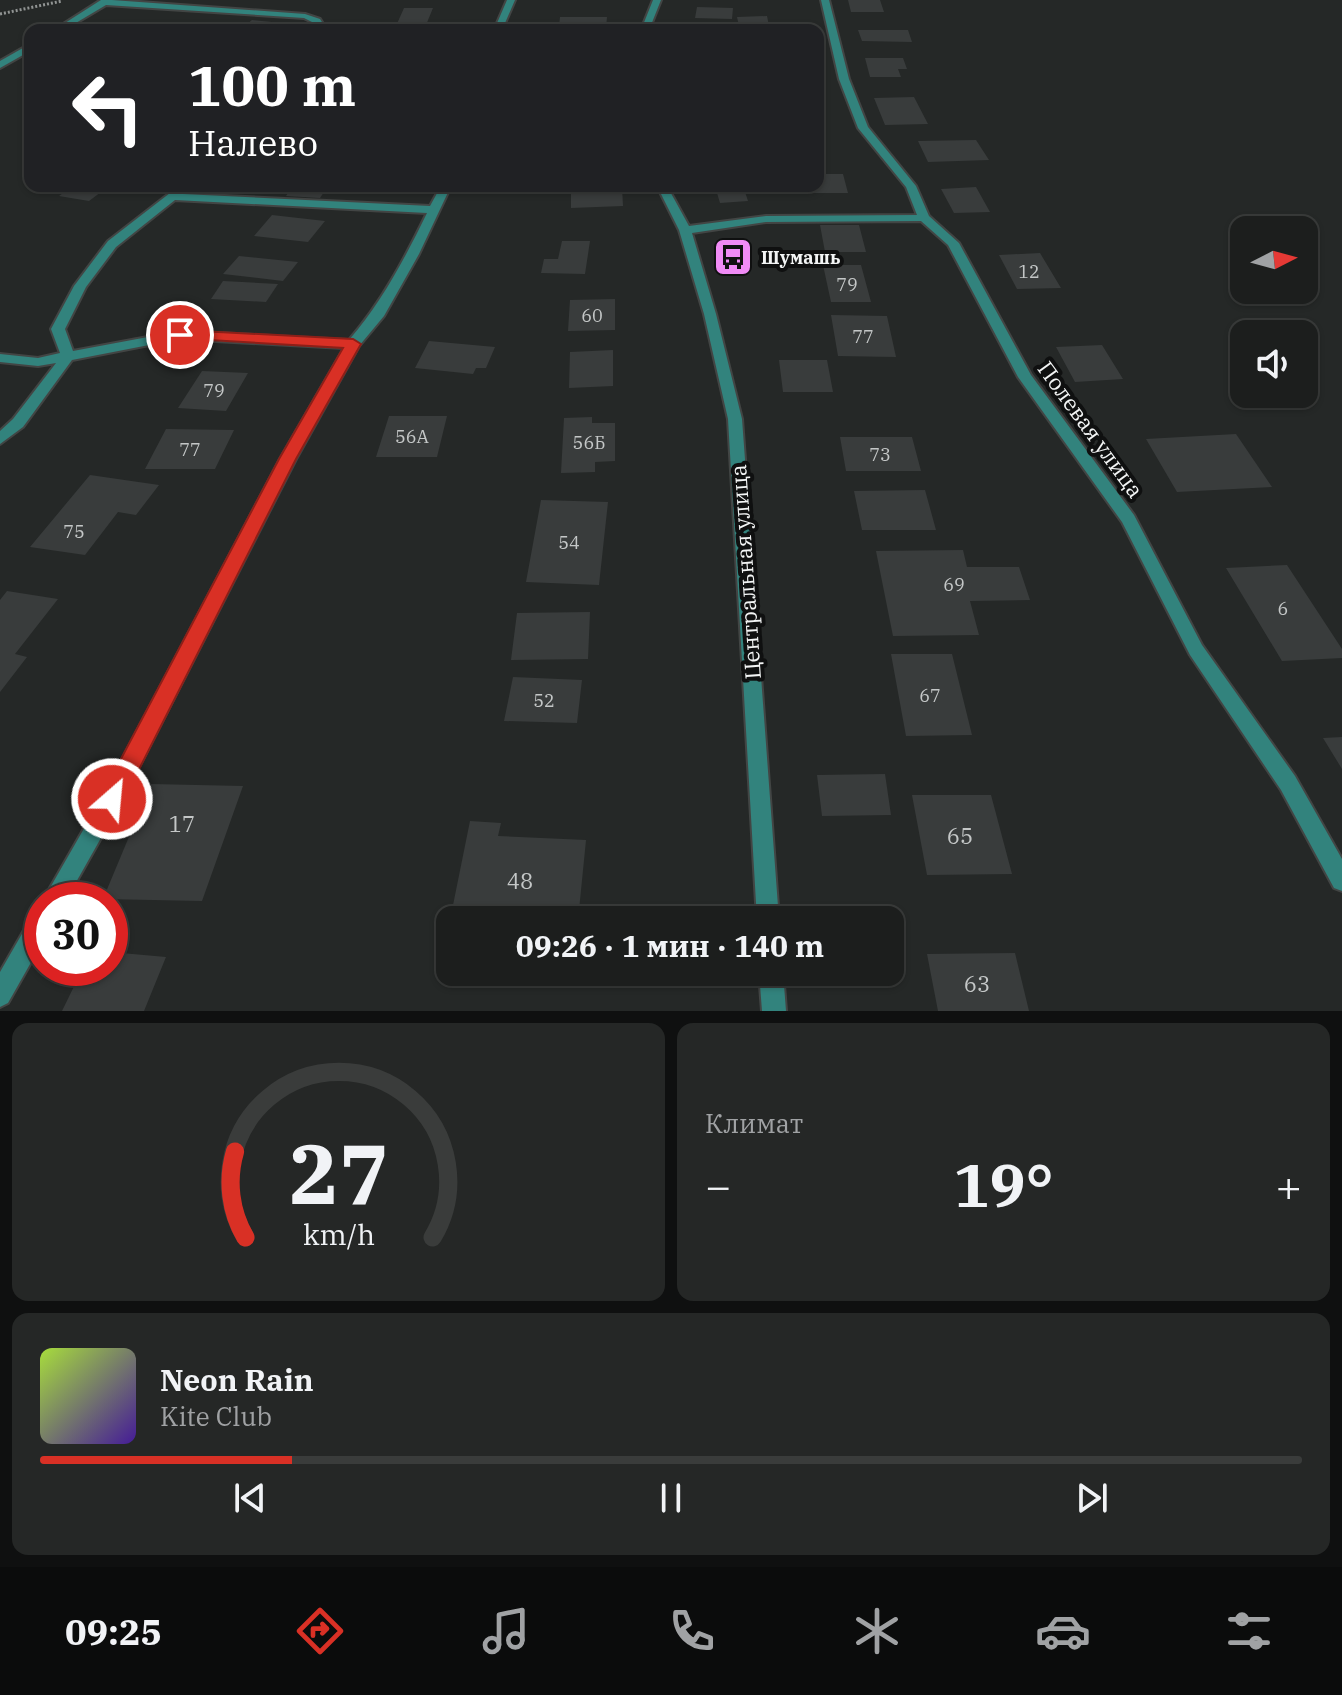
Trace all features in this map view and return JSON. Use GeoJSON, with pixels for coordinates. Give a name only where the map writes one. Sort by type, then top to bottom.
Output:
{"type":"FeatureCollection","features":[{"type":"Feature","properties":{"kind":"street"},"geometry":{"type":"LineString","coordinates":[[501,24],[511,0]]}},
{"type":"Feature","properties":{"kind":"street"},"geometry":{"type":"LineString","coordinates":[[647,24],[657,0]]}},
{"type":"Feature","properties":{"kind":"street","name":"Полевая улица"},"geometry":{"type":"LineString","coordinates":[[825,0],[844,79],[863,128],[911,186],[924,218],[953,243],[1025,377],[1128,519],[1196,650],[1288,783],[1342,880]]}},
{"type":"Feature","properties":{"kind":"street"},"geometry":{"type":"LineString","coordinates":[[68,24],[106,1],[305,16],[319,24]]}},
{"type":"Feature","properties":{"kind":"street"},"geometry":{"type":"LineString","coordinates":[[0,65],[24,51]]}},
{"type":"Feature","properties":{"kind":"street"},"geometry":{"type":"LineString","coordinates":[[68,356],[58,329],[80,286],[112,244],[179,192]]}},
{"type":"Feature","properties":{"kind":"street"},"geometry":{"type":"LineString","coordinates":[[64,882],[112,799],[288,459],[353,344],[377,316],[413,254],[443,192]]}},
{"type":"Feature","properties":{"kind":"street","name":"Центральная улица"},"geometry":{"type":"LineString","coordinates":[[665,192],[685,230],[710,314],[735,419],[767,906]]}},
{"type":"Feature","properties":{"kind":"street"},"geometry":{"type":"LineString","coordinates":[[174,197],[434,210]]}},
{"type":"Feature","properties":{"kind":"street"},"geometry":{"type":"LineString","coordinates":[[685,230],[766,219],[924,218]]}},
{"type":"Feature","properties":{"kind":"street"},"geometry":{"type":"LineString","coordinates":[[0,358],[38,362],[180,335],[353,344]]}},
{"type":"Feature","properties":{"kind":"street"},"geometry":{"type":"LineString","coordinates":[[0,439],[18,423],[68,356]]}},
{"type":"Feature","properties":{"kind":"street"},"geometry":{"type":"LineString","coordinates":[[0,995],[24,953]]}},
{"type":"Feature","properties":{"kind":"street"},"geometry":{"type":"LineString","coordinates":[[772,986],[774,1011]]}},
{"type":"Feature","properties":{"kind":"path"},"geometry":{"type":"LineString","coordinates":[[0,14],[67,0]]}},
{"type":"Feature","properties":{"kind":"building"},"geometry":{"type":"Polygon","coordinates":[[[848,0],[880,0],[884,12],[851,12],[848,0]]]}},
{"type":"Feature","properties":{"kind":"building"},"geometry":{"type":"Polygon","coordinates":[[[697,7],[733,8],[732,19],[695,18],[697,7]]]}},
{"type":"Feature","properties":{"kind":"building"},"geometry":{"type":"Polygon","coordinates":[[[404,8],[433,8],[426,24],[397,24],[404,8]]]}},
{"type":"Feature","properties":{"kind":"building"},"geometry":{"type":"Polygon","coordinates":[[[767,16],[769,24],[739,24],[737,17],[767,16]]]}},
{"type":"Feature","properties":{"kind":"building"},"geometry":{"type":"Polygon","coordinates":[[[560,17],[607,17],[606,24],[559,24],[560,17]]]}},
{"type":"Feature","properties":{"kind":"building"},"geometry":{"type":"Polygon","coordinates":[[[252,20],[282,23],[281,24],[247,24],[252,20]]]}},
{"type":"Feature","properties":{"kind":"building"},"geometry":{"type":"Polygon","coordinates":[[[858,30],[908,30],[912,42],[862,41],[858,30]]]}},
{"type":"Feature","properties":{"kind":"building"},"geometry":{"type":"Polygon","coordinates":[[[865,58],[903,58],[907,69],[898,69],[901,77],[870,77],[865,58]]]}},
{"type":"Feature","properties":{"kind":"building"},"geometry":{"type":"Polygon","coordinates":[[[914,97],[928,124],[885,125],[874,98],[914,97]]]}},
{"type":"Feature","properties":{"kind":"building"},"geometry":{"type":"Polygon","coordinates":[[[976,140],[989,160],[928,162],[918,141],[976,140]]]}},
{"type":"Feature","properties":{"kind":"building"},"geometry":{"type":"Polygon","coordinates":[[[824,174],[843,174],[848,193],[811,193],[824,192],[824,174]]]}},
{"type":"Feature","properties":{"kind":"building"},"geometry":{"type":"Polygon","coordinates":[[[976,187],[990,212],[954,213],[941,189],[976,187]]]}},
{"type":"Feature","properties":{"kind":"building"},"geometry":{"type":"Polygon","coordinates":[[[65,192],[101,192],[89,201],[59,196],[65,192]]]}},
{"type":"Feature","properties":{"kind":"building"},"geometry":{"type":"Polygon","coordinates":[[[289,192],[324,192],[320,198],[286,196],[289,192]]]}},
{"type":"Feature","properties":{"kind":"building"},"geometry":{"type":"Polygon","coordinates":[[[571,192],[622,192],[623,206],[571,208],[571,192]]]}},
{"type":"Feature","properties":{"kind":"building"},"geometry":{"type":"Polygon","coordinates":[[[717,192],[745,192],[748,201],[720,203],[717,192]]]}},
{"type":"Feature","properties":{"kind":"building"},"geometry":{"type":"Polygon","coordinates":[[[272,215],[325,221],[308,242],[254,236],[272,215]]]}},
{"type":"Feature","properties":{"kind":"building"},"geometry":{"type":"Polygon","coordinates":[[[820,225],[859,225],[866,252],[825,252],[820,225]]]}},
{"type":"Feature","properties":{"kind":"building"},"geometry":{"type":"Polygon","coordinates":[[[562,241],[590,241],[585,274],[541,273],[544,259],[558,259],[562,241]]]}},
{"type":"Feature","properties":{"kind":"building"},"geometry":{"type":"Polygon","coordinates":[[[1040,253],[1061,288],[1017,289],[999,255],[1040,253]]]}},
{"type":"Feature","properties":{"kind":"building"},"geometry":{"type":"Polygon","coordinates":[[[239,256],[298,262],[283,281],[223,274],[239,256]]]}},
{"type":"Feature","properties":{"kind":"building"},"geometry":{"type":"Polygon","coordinates":[[[823,265],[861,265],[871,302],[831,302],[823,265]]]}},
{"type":"Feature","properties":{"kind":"building"},"geometry":{"type":"Polygon","coordinates":[[[223,281],[278,284],[266,302],[211,299],[223,281]]]}},
{"type":"Feature","properties":{"kind":"building"},"geometry":{"type":"Polygon","coordinates":[[[615,299],[615,330],[568,331],[570,300],[615,299]]]}},
{"type":"Feature","properties":{"kind":"building"},"geometry":{"type":"Polygon","coordinates":[[[831,315],[887,316],[896,357],[838,356],[831,315]]]}},
{"type":"Feature","properties":{"kind":"building"},"geometry":{"type":"Polygon","coordinates":[[[429,341],[495,347],[486,368],[476,368],[473,374],[415,368],[429,341]]]}},
{"type":"Feature","properties":{"kind":"building"},"geometry":{"type":"Polygon","coordinates":[[[1102,345],[1123,379],[1075,382],[1056,347],[1102,345]]]}},
{"type":"Feature","properties":{"kind":"building"},"geometry":{"type":"Polygon","coordinates":[[[613,350],[613,386],[569,388],[570,352],[613,350]]]}},
{"type":"Feature","properties":{"kind":"building"},"geometry":{"type":"Polygon","coordinates":[[[779,360],[827,360],[833,392],[783,392],[779,360]]]}},
{"type":"Feature","properties":{"kind":"building"},"geometry":{"type":"Polygon","coordinates":[[[202,371],[248,373],[226,411],[178,408],[202,371]]]}},
{"type":"Feature","properties":{"kind":"building"},"geometry":{"type":"Polygon","coordinates":[[[389,416],[447,416],[437,457],[376,457],[389,416]]]}},
{"type":"Feature","properties":{"kind":"building"},"geometry":{"type":"Polygon","coordinates":[[[592,417],[592,423],[615,423],[615,461],[595,462],[595,472],[561,473],[564,418],[592,417]]]}},
{"type":"Feature","properties":{"kind":"building"},"geometry":{"type":"Polygon","coordinates":[[[166,429],[234,430],[215,469],[145,469],[166,429]]]}},
{"type":"Feature","properties":{"kind":"building"},"geometry":{"type":"Polygon","coordinates":[[[1236,434],[1272,487],[1177,492],[1146,439],[1236,434]]]}},
{"type":"Feature","properties":{"kind":"building"},"geometry":{"type":"Polygon","coordinates":[[[840,437],[912,437],[921,471],[846,471],[840,437]]]}},
{"type":"Feature","properties":{"kind":"building"},"geometry":{"type":"Polygon","coordinates":[[[90,475],[159,485],[136,515],[118,512],[85,555],[30,547],[90,475]]]}},
{"type":"Feature","properties":{"kind":"building"},"geometry":{"type":"Polygon","coordinates":[[[925,490],[936,530],[862,530],[854,491],[925,490]]]}},
{"type":"Feature","properties":{"kind":"building"},"geometry":{"type":"Polygon","coordinates":[[[541,500],[608,502],[599,585],[526,582],[541,500]]]}},
{"type":"Feature","properties":{"kind":"building"},"geometry":{"type":"Polygon","coordinates":[[[963,550],[967,567],[1019,567],[1030,600],[970,601],[979,635],[893,636],[876,551],[963,550]]]}},
{"type":"Feature","properties":{"kind":"building"},"geometry":{"type":"Polygon","coordinates":[[[1287,565],[1342,649],[1342,658],[1282,661],[1226,568],[1287,565]]]}},
{"type":"Feature","properties":{"kind":"building"},"geometry":{"type":"Polygon","coordinates":[[[7,591],[58,599],[15,654],[27,657],[0,692],[0,600],[7,591]]]}},
{"type":"Feature","properties":{"kind":"building"},"geometry":{"type":"Polygon","coordinates":[[[590,612],[588,659],[511,660],[517,613],[590,612]]]}},
{"type":"Feature","properties":{"kind":"building"},"geometry":{"type":"Polygon","coordinates":[[[891,654],[952,654],[972,735],[906,736],[891,654]]]}},
{"type":"Feature","properties":{"kind":"building"},"geometry":{"type":"Polygon","coordinates":[[[513,677],[582,680],[577,723],[504,721],[513,677]]]}},
{"type":"Feature","properties":{"kind":"building"},"geometry":{"type":"Polygon","coordinates":[[[1342,737],[1342,769],[1323,738],[1342,737]]]}},
{"type":"Feature","properties":{"kind":"building"},"geometry":{"type":"Polygon","coordinates":[[[885,774],[891,815],[822,816],[817,775],[885,774]]]}},
{"type":"Feature","properties":{"kind":"building"},"geometry":{"type":"Polygon","coordinates":[[[151,784],[243,786],[202,901],[128,900],[128,882],[110,882],[151,784]]]}},
{"type":"Feature","properties":{"kind":"building"},"geometry":{"type":"Polygon","coordinates":[[[912,795],[991,795],[1012,874],[927,875],[912,795]]]}},
{"type":"Feature","properties":{"kind":"building"},"geometry":{"type":"Polygon","coordinates":[[[470,821],[501,823],[498,836],[586,840],[579,906],[453,906],[470,821]]]}},
{"type":"Feature","properties":{"kind":"building"},"geometry":{"type":"Polygon","coordinates":[[[1015,953],[1029,1011],[938,1011],[927,954],[1015,953]]]}},
{"type":"Feature","properties":{"kind":"building"},"geometry":{"type":"Polygon","coordinates":[[[128,954],[166,957],[144,1011],[62,1011],[74,986],[128,986],[128,954]]]}},
{"type":"Feature","properties":{"kind":"place","name":"Шумашь"},"geometry":{"type":"Point","coordinates":[733,257]}},
{"type":"Feature","properties":{"kind":"route"},"geometry":{"type":"LineString","coordinates":[[112,799],[288,459],[353,344],[180,335]]}}]}
